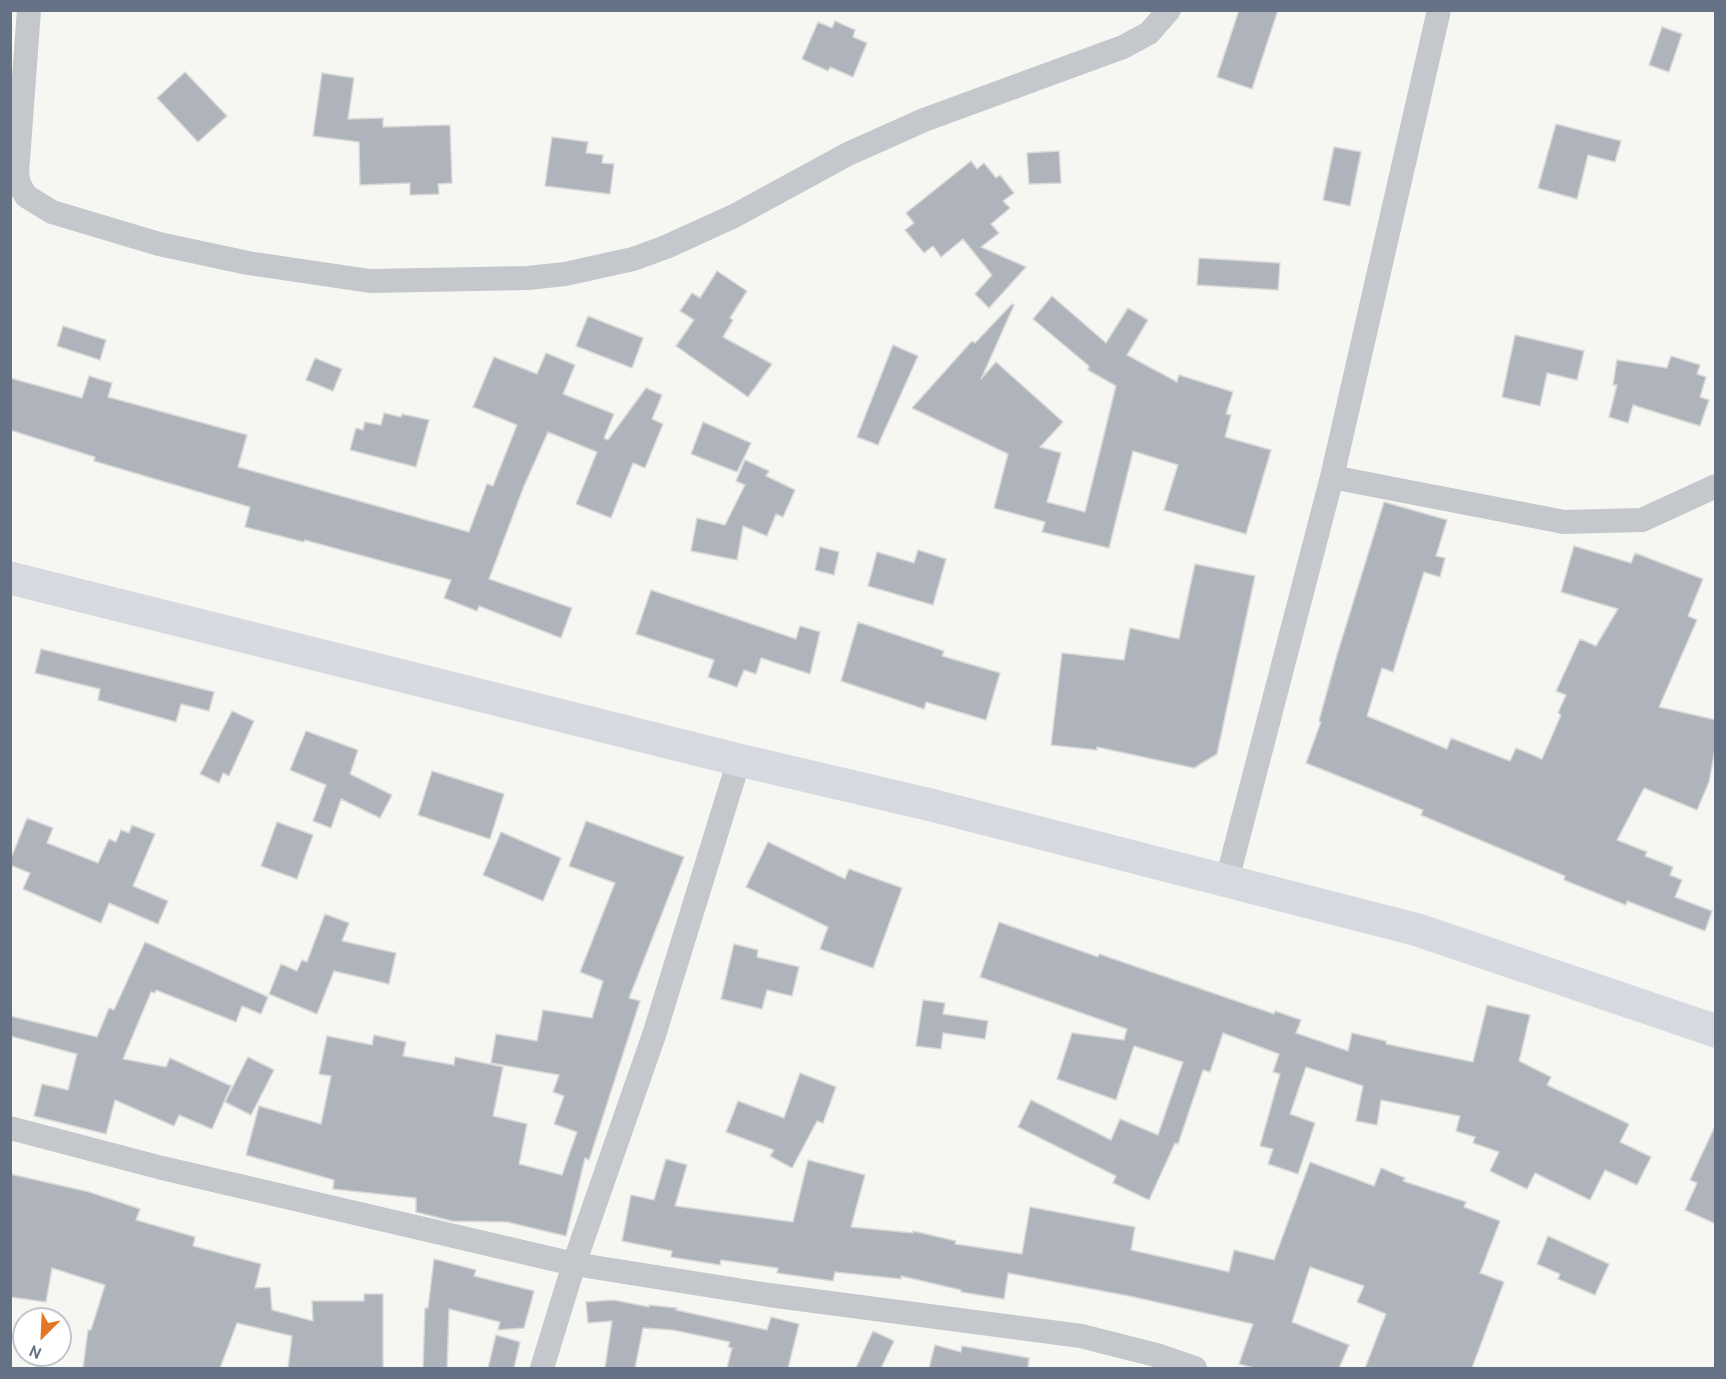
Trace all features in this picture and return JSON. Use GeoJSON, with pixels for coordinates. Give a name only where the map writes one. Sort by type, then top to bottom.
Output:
{"type":"FeatureCollection","features":[{"type":"Feature","properties":{"kind":"highway"},"geometry":{"type":"LineString","coordinates":[[10,578],[1227,880],[1418,930],[1716,1031]]}},
{"type":"Feature","properties":{"kind":"street"},"geometry":{"type":"LineString","coordinates":[[29,10],[17,173],[19,184],[26,196],[52,212],[159,244],[248,263],[370,281],[546,276],[607,266],[644,255],[734,216],[848,154],[924,120],[1123,47],[1149,33],[1169,10]]}},
{"type":"Feature","properties":{"kind":"street"},"geometry":{"type":"LineString","coordinates":[[1227,880],[1332,477],[1439,10]]}},
{"type":"Feature","properties":{"kind":"street"},"geometry":{"type":"LineString","coordinates":[[1332,477],[1564,522],[1642,520],[1716,486]]}},
{"type":"Feature","properties":{"kind":"street"},"geometry":{"type":"LineString","coordinates":[[542,1368],[574,1264],[654,1035],[739,760]]}},
{"type":"Feature","properties":{"kind":"street"},"geometry":{"type":"LineString","coordinates":[[10,1128],[162,1168],[574,1264],[781,1296],[1081,1336],[1160,1356],[1195,1368]]}},
{"type":"Feature","properties":{"kind":"building"},"geometry":{"type":"Polygon","coordinates":[[[1239,10],[1278,10],[1252,89],[1217,77],[1239,10]]]}},
{"type":"Feature","properties":{"kind":"building"},"geometry":{"type":"Polygon","coordinates":[[[835,21],[855,30],[853,37],[867,43],[853,77],[830,67],[828,71],[802,59],[818,22],[832,28],[835,21]]]}},
{"type":"Feature","properties":{"kind":"building"},"geometry":{"type":"Polygon","coordinates":[[[1662,27],[1682,34],[1669,72],[1649,65],[1662,27]]]}},
{"type":"Feature","properties":{"kind":"building"},"geometry":{"type":"Polygon","coordinates":[[[185,72],[227,116],[198,142],[157,98],[185,72]]]}},
{"type":"Feature","properties":{"kind":"building"},"geometry":{"type":"Polygon","coordinates":[[[322,73],[354,78],[348,119],[383,118],[383,127],[450,125],[452,183],[438,184],[439,194],[410,195],[410,183],[360,185],[359,142],[313,136],[322,73]]]}},
{"type":"Feature","properties":{"kind":"building"},"geometry":{"type":"Polygon","coordinates":[[[1556,124],[1621,141],[1615,162],[1588,155],[1577,199],[1538,188],[1556,124]]]}},
{"type":"Feature","properties":{"kind":"building"},"geometry":{"type":"Polygon","coordinates":[[[552,137],[588,142],[586,153],[603,155],[602,163],[614,164],[610,194],[545,186],[552,137]]]}},
{"type":"Feature","properties":{"kind":"building"},"geometry":{"type":"Polygon","coordinates":[[[1334,147],[1361,152],[1350,206],[1323,200],[1334,147]]]}},
{"type":"Feature","properties":{"kind":"building"},"geometry":{"type":"Polygon","coordinates":[[[1059,151],[1061,183],[1029,184],[1027,153],[1059,151]]]}},
{"type":"Feature","properties":{"kind":"building"},"geometry":{"type":"Polygon","coordinates":[[[971,161],[977,169],[984,163],[996,178],[1000,175],[1014,193],[1003,201],[1010,208],[991,224],[999,233],[981,247],[1026,267],[989,308],[975,294],[992,275],[963,239],[941,257],[933,246],[924,253],[905,230],[914,223],[906,213],[971,161]]]}},
{"type":"Feature","properties":{"kind":"building"},"geometry":{"type":"Polygon","coordinates":[[[1199,258],[1280,263],[1278,290],[1197,285],[1199,258]]]}},
{"type":"Feature","properties":{"kind":"building"},"geometry":{"type":"Polygon","coordinates":[[[717,271],[747,291],[730,318],[733,320],[723,337],[772,364],[748,397],[676,346],[694,320],[680,311],[692,293],[700,298],[717,271]]]}},
{"type":"Feature","properties":{"kind":"building"},"geometry":{"type":"Polygon","coordinates":[[[1052,296],[1106,343],[1128,308],[1148,320],[1127,355],[1177,382],[1179,375],[1233,392],[1226,414],[1231,415],[1225,437],[1271,450],[1246,534],[1164,510],[1178,465],[1133,451],[1109,548],[1042,532],[1045,522],[994,508],[1008,454],[912,408],[972,341],[975,343],[1012,304],[1014,305],[981,379],[996,362],[1063,422],[1040,447],[1061,453],[1047,502],[1085,512],[1116,386],[1088,370],[1089,366],[1033,319],[1052,296]]]}},
{"type":"Feature","properties":{"kind":"building"},"geometry":{"type":"Polygon","coordinates":[[[588,316],[643,338],[632,368],[576,346],[588,316]]]}},
{"type":"Feature","properties":{"kind":"building"},"geometry":{"type":"Polygon","coordinates":[[[63,326],[106,340],[100,360],[57,346],[63,326]]]}},
{"type":"Feature","properties":{"kind":"building"},"geometry":{"type":"Polygon","coordinates":[[[1515,335],[1584,351],[1577,380],[1547,373],[1540,406],[1502,397],[1515,335]]]}},
{"type":"Feature","properties":{"kind":"building"},"geometry":{"type":"Polygon","coordinates":[[[893,345],[918,356],[878,445],[857,437],[893,345]]]}},
{"type":"Feature","properties":{"kind":"building"},"geometry":{"type":"Polygon","coordinates":[[[546,353],[575,365],[563,394],[614,414],[604,438],[608,440],[646,388],[662,395],[652,419],[663,424],[645,468],[633,463],[611,518],[576,504],[597,452],[548,432],[524,486],[489,579],[572,608],[561,638],[479,606],[477,611],[444,598],[451,580],[305,540],[304,542],[245,527],[250,507],[94,461],[95,457],[10,430],[10,378],[82,398],[89,376],[112,383],[108,397],[247,435],[238,467],[469,532],[487,484],[493,486],[517,425],[473,407],[494,357],[537,374],[546,353]]]}},
{"type":"Feature","properties":{"kind":"building"},"geometry":{"type":"Polygon","coordinates":[[[1671,356],[1700,365],[1697,374],[1706,377],[1700,397],[1709,400],[1700,426],[1633,405],[1628,423],[1609,417],[1617,385],[1613,385],[1617,360],[1667,368],[1671,356]]]}},
{"type":"Feature","properties":{"kind":"building"},"geometry":{"type":"Polygon","coordinates":[[[315,358],[342,369],[333,391],[306,380],[315,358]]]}},
{"type":"Feature","properties":{"kind":"building"},"geometry":{"type":"Polygon","coordinates":[[[384,413],[429,420],[416,467],[350,450],[356,428],[363,430],[365,422],[381,425],[384,413]]]}},
{"type":"Feature","properties":{"kind":"building"},"geometry":{"type":"Polygon","coordinates":[[[703,422],[751,443],[737,472],[691,454],[703,422]]]}},
{"type":"Feature","properties":{"kind":"building"},"geometry":{"type":"Polygon","coordinates":[[[745,460],[769,471],[766,476],[795,490],[783,517],[776,514],[767,536],[743,526],[737,560],[691,551],[697,518],[725,525],[745,485],[736,481],[745,460]]]}},
{"type":"Feature","properties":{"kind":"building"},"geometry":{"type":"Polygon","coordinates":[[[1384,502],[1447,520],[1436,556],[1445,558],[1440,577],[1424,572],[1393,672],[1382,668],[1367,716],[1447,749],[1451,738],[1510,761],[1516,748],[1542,759],[1561,715],[1558,713],[1566,695],[1556,691],[1580,639],[1596,646],[1618,609],[1561,592],[1574,546],[1631,563],[1635,553],[1703,579],[1688,616],[1697,620],[1659,707],[1716,720],[1716,744],[1709,782],[1697,810],[1644,788],[1617,840],[1647,852],[1645,856],[1673,867],[1670,875],[1682,880],[1675,897],[1712,911],[1705,931],[1627,901],[1626,905],[1564,880],[1565,876],[1421,815],[1423,810],[1306,763],[1321,722],[1319,721],[1337,655],[1384,502]]]}},
{"type":"Feature","properties":{"kind":"building"},"geometry":{"type":"Polygon","coordinates":[[[820,547],[839,552],[834,575],[815,570],[820,547]]]}},
{"type":"Feature","properties":{"kind":"building"},"geometry":{"type":"Polygon","coordinates":[[[918,550],[946,559],[933,605],[868,586],[877,552],[914,563],[918,550]]]}},
{"type":"Feature","properties":{"kind":"building"},"geometry":{"type":"Polygon","coordinates":[[[1195,564],[1255,576],[1217,754],[1194,768],[1097,747],[1097,750],[1051,745],[1062,653],[1124,660],[1130,628],[1179,639],[1195,564]]]}},
{"type":"Feature","properties":{"kind":"building"},"geometry":{"type":"Polygon","coordinates":[[[651,590],[796,639],[800,626],[820,632],[810,674],[761,658],[756,674],[744,670],[737,687],[708,677],[714,660],[636,634],[651,590]]]}},
{"type":"Feature","properties":{"kind":"building"},"geometry":{"type":"Polygon","coordinates":[[[858,622],[944,651],[942,656],[1000,673],[986,720],[926,702],[924,709],[841,681],[858,622]]]}},
{"type":"Feature","properties":{"kind":"building"},"geometry":{"type":"Polygon","coordinates":[[[41,649],[214,692],[209,711],[181,704],[176,722],[98,700],[100,689],[35,673],[41,649]]]}},
{"type":"Feature","properties":{"kind":"building"},"geometry":{"type":"Polygon","coordinates":[[[232,711],[254,721],[229,776],[223,773],[219,783],[200,774],[232,711]]]}},
{"type":"Feature","properties":{"kind":"building"},"geometry":{"type":"Polygon","coordinates":[[[306,731],[358,750],[350,774],[392,795],[380,818],[341,799],[331,828],[313,821],[326,785],[290,770],[306,731]]]}},
{"type":"Feature","properties":{"kind":"building"},"geometry":{"type":"Polygon","coordinates":[[[432,771],[504,794],[490,839],[418,815],[432,771]]]}},
{"type":"Feature","properties":{"kind":"building"},"geometry":{"type":"Polygon","coordinates":[[[27,818],[53,828],[47,843],[98,863],[109,839],[116,842],[121,830],[129,833],[132,825],[155,834],[133,886],[168,901],[158,924],[109,903],[101,923],[23,889],[30,873],[10,865],[10,861],[27,818]]]}},
{"type":"Feature","properties":{"kind":"building"},"geometry":{"type":"Polygon","coordinates":[[[586,821],[684,857],[629,998],[640,1001],[589,1160],[585,1158],[566,1236],[507,1222],[452,1221],[416,1212],[416,1198],[333,1189],[334,1180],[246,1155],[259,1106],[321,1124],[331,1076],[319,1074],[327,1036],[372,1045],[374,1035],[406,1042],[403,1056],[454,1065],[455,1057],[503,1067],[493,1116],[527,1124],[519,1164],[562,1175],[577,1132],[554,1124],[564,1096],[553,1092],[559,1075],[491,1063],[496,1034],[537,1041],[543,1010],[592,1018],[603,981],[580,972],[615,883],[569,866],[586,821]]]}},
{"type":"Feature","properties":{"kind":"building"},"geometry":{"type":"Polygon","coordinates":[[[277,822],[313,835],[297,879],[261,866],[277,822]]]}},
{"type":"Feature","properties":{"kind":"building"},"geometry":{"type":"Polygon","coordinates":[[[501,832],[561,858],[543,901],[483,875],[501,832]]]}},
{"type":"Feature","properties":{"kind":"building"},"geometry":{"type":"Polygon","coordinates":[[[768,842],[845,879],[849,869],[902,888],[873,968],[820,949],[828,927],[746,887],[768,842]]]}},
{"type":"Feature","properties":{"kind":"building"},"geometry":{"type":"Polygon","coordinates":[[[325,914],[349,923],[342,941],[396,953],[389,984],[334,971],[317,1014],[269,994],[281,964],[297,971],[302,960],[307,962],[325,914]]]}},
{"type":"Feature","properties":{"kind":"building"},"geometry":{"type":"Polygon","coordinates":[[[999,922],[1098,957],[1099,954],[1274,1014],[1275,1011],[1301,1020],[1296,1033],[1348,1051],[1352,1033],[1386,1041],[1386,1044],[1473,1062],[1487,1005],[1530,1015],[1519,1061],[1551,1077],[1547,1085],[1629,1124],[1620,1142],[1651,1157],[1637,1185],[1605,1170],[1590,1200],[1535,1173],[1527,1189],[1490,1171],[1499,1152],[1473,1143],[1475,1137],[1456,1131],[1460,1116],[1381,1100],[1377,1125],[1356,1121],[1363,1086],[1306,1067],[1290,1114],[1315,1123],[1298,1174],[1268,1164],[1273,1149],[1260,1146],[1280,1074],[1273,1072],[1279,1054],[1223,1033],[1210,1072],[1203,1070],[1178,1144],[1175,1143],[1149,1200],[1113,1183],[1116,1176],[1018,1127],[1031,1100],[1111,1140],[1120,1119],[1158,1135],[1183,1062],[1134,1046],[1116,1100],[1057,1079],[1072,1033],[1124,1040],[1127,1029],[980,977],[999,922]]]}},
{"type":"Feature","properties":{"kind":"building"},"geometry":{"type":"Polygon","coordinates":[[[145,942],[268,997],[261,1014],[242,1006],[236,1022],[156,990],[155,993],[151,992],[123,1059],[166,1067],[170,1058],[231,1086],[212,1129],[179,1115],[174,1126],[115,1100],[106,1134],[34,1116],[42,1084],[68,1090],[77,1054],[10,1036],[10,1016],[97,1037],[109,1008],[114,1010],[145,942]]]}},
{"type":"Feature","properties":{"kind":"building"},"geometry":{"type":"Polygon","coordinates":[[[734,944],[758,950],[757,957],[799,967],[792,996],[767,990],[762,1009],[721,999],[734,944]]]}},
{"type":"Feature","properties":{"kind":"building"},"geometry":{"type":"Polygon","coordinates":[[[923,1000],[945,1003],[943,1014],[988,1021],[985,1039],[943,1033],[941,1049],[916,1046],[923,1000]]]}},
{"type":"Feature","properties":{"kind":"building"},"geometry":{"type":"Polygon","coordinates":[[[248,1057],[274,1070],[251,1115],[225,1102],[248,1057]]]}},
{"type":"Feature","properties":{"kind":"building"},"geometry":{"type":"Polygon","coordinates":[[[800,1073],[836,1087],[823,1123],[817,1121],[792,1168],[770,1156],[774,1150],[726,1132],[738,1101],[784,1118],[800,1073]]]}},
{"type":"Feature","properties":{"kind":"building"},"geometry":{"type":"Polygon","coordinates":[[[1716,1124],[1716,1224],[1685,1210],[1697,1183],[1690,1180],[1716,1124]]]}},
{"type":"Feature","properties":{"kind":"building"},"geometry":{"type":"Polygon","coordinates":[[[666,1159],[687,1165],[675,1206],[793,1222],[808,1160],[865,1175],[851,1227],[913,1233],[913,1231],[956,1241],[955,1244],[1022,1254],[1030,1207],[1135,1227],[1131,1250],[1229,1272],[1234,1250],[1274,1260],[1310,1162],[1374,1186],[1381,1168],[1405,1178],[1403,1181],[1466,1202],[1464,1207],[1500,1221],[1480,1273],[1504,1282],[1472,1368],[1365,1368],[1386,1314],[1357,1302],[1364,1286],[1310,1267],[1292,1322],[1349,1345],[1339,1368],[1254,1368],[1239,1364],[1253,1324],[1134,1297],[1008,1273],[1004,1299],[961,1292],[961,1290],[901,1276],[901,1279],[835,1272],[833,1281],[777,1273],[778,1268],[721,1260],[720,1265],[671,1257],[672,1251],[622,1241],[631,1195],[654,1200],[666,1159]]]}},
{"type":"Feature","properties":{"kind":"building"},"geometry":{"type":"Polygon","coordinates":[[[10,1174],[89,1192],[140,1209],[136,1220],[195,1237],[193,1246],[261,1264],[255,1288],[270,1287],[272,1310],[313,1321],[312,1301],[364,1301],[364,1294],[383,1294],[383,1368],[288,1368],[292,1336],[237,1323],[220,1368],[83,1368],[88,1330],[91,1330],[105,1285],[52,1268],[46,1302],[10,1297],[10,1174]]]}},
{"type":"Feature","properties":{"kind":"building"},"geometry":{"type":"Polygon","coordinates":[[[1548,1236],[1609,1264],[1595,1295],[1558,1279],[1560,1274],[1537,1264],[1548,1236]]]}},
{"type":"Feature","properties":{"kind":"building"},"geometry":{"type":"Polygon","coordinates":[[[434,1259],[476,1270],[474,1276],[534,1291],[524,1328],[498,1330],[500,1322],[449,1309],[447,1368],[423,1368],[425,1308],[428,1308],[434,1259]]]}},
{"type":"Feature","properties":{"kind":"building"},"geometry":{"type":"Polygon","coordinates":[[[613,1300],[649,1307],[649,1305],[677,1308],[676,1310],[767,1330],[771,1317],[799,1324],[788,1368],[727,1368],[732,1348],[728,1347],[730,1342],[673,1330],[643,1328],[635,1368],[605,1368],[612,1321],[588,1323],[586,1302],[613,1300]]]}},
{"type":"Feature","properties":{"kind":"building"},"geometry":{"type":"Polygon","coordinates":[[[873,1331],[894,1341],[881,1368],[856,1368],[873,1331]]]}},
{"type":"Feature","properties":{"kind":"building"},"geometry":{"type":"Polygon","coordinates":[[[496,1335],[520,1342],[514,1368],[488,1368],[496,1335]]]}},
{"type":"Feature","properties":{"kind":"building"},"geometry":{"type":"Polygon","coordinates":[[[935,1345],[961,1352],[962,1346],[1029,1358],[1028,1368],[929,1368],[935,1345]]]}}]}
